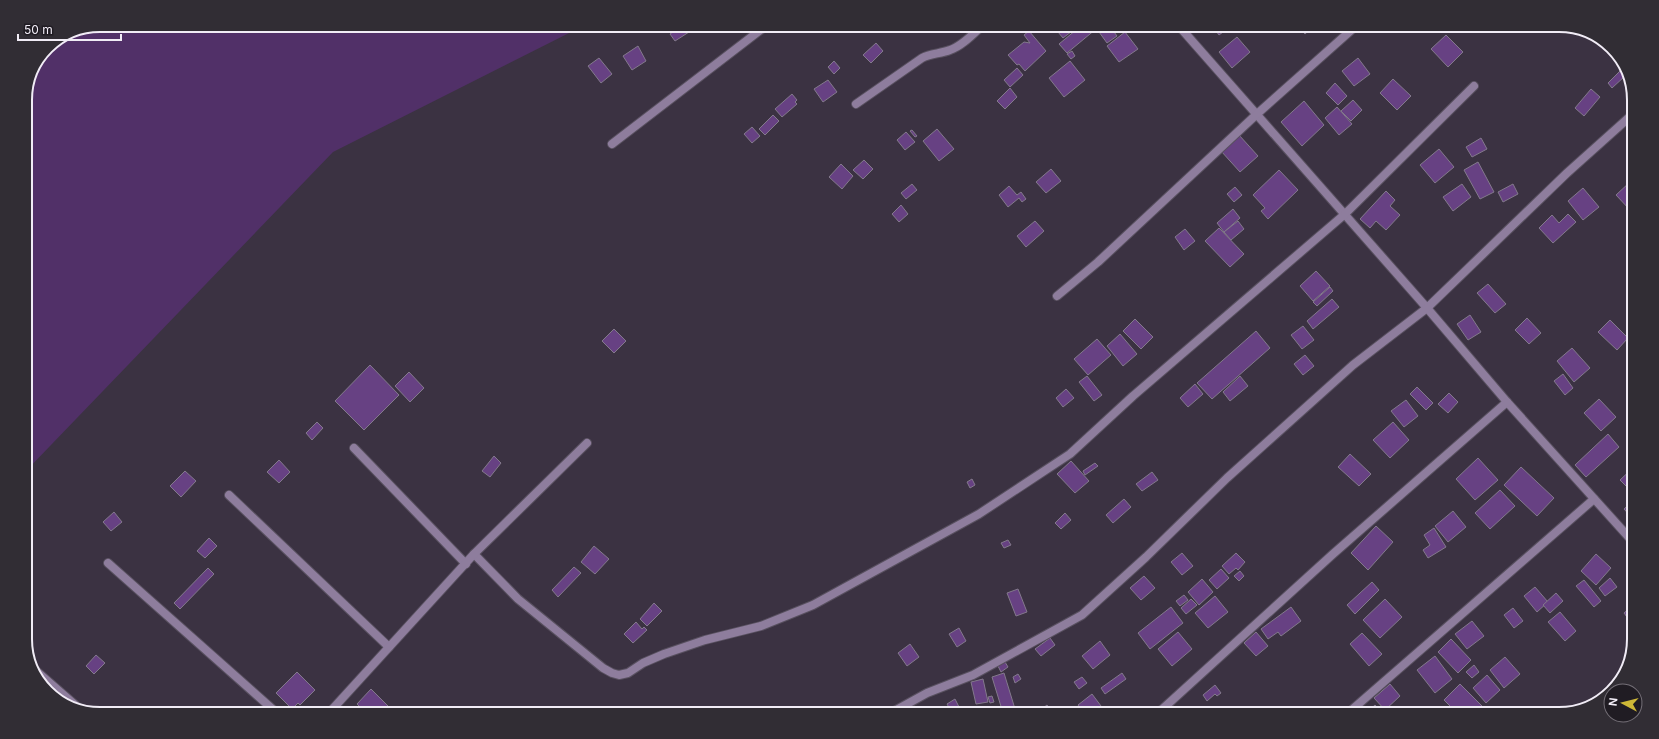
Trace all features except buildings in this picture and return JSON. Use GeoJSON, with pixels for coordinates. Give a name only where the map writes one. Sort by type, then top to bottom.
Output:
{"type":"FeatureCollection","features":[{"type":"Feature","properties":{"kind":"street"},"geometry":{"type":"LineString","coordinates":[[612,144],[758,32]]}},
{"type":"Feature","properties":{"kind":"street"},"geometry":{"type":"LineString","coordinates":[[856,104],[922,58],[931,54],[949,51],[958,46],[974,32]]}},
{"type":"Feature","properties":{"kind":"street"},"geometry":{"type":"LineString","coordinates":[[1184,32],[1345,214],[1507,402],[1627,535]]}},
{"type":"Feature","properties":{"kind":"street"},"geometry":{"type":"LineString","coordinates":[[1057,296],[1098,262],[1256,114],[1350,32]]}},
{"type":"Feature","properties":{"kind":"street"},"geometry":{"type":"LineString","coordinates":[[474,554],[518,599],[612,673],[619,675],[628,673],[643,663],[664,654],[705,640],[761,626],[813,605],[979,514],[1070,454],[1133,396],[1345,214],[1474,86]]}},
{"type":"Feature","properties":{"kind":"street"},"geometry":{"type":"LineString","coordinates":[[902,707],[927,693],[973,675],[1082,615],[1141,562],[1227,478],[1353,365],[1427,308],[1567,173],[1627,119]]}},
{"type":"Feature","properties":{"kind":"street"},"geometry":{"type":"LineString","coordinates":[[1164,707],[1333,554],[1507,402]]}},
{"type":"Feature","properties":{"kind":"street"},"geometry":{"type":"LineString","coordinates":[[334,707],[474,554],[587,443]]}},
{"type":"Feature","properties":{"kind":"street"},"geometry":{"type":"LineString","coordinates":[[354,448],[466,564]]}},
{"type":"Feature","properties":{"kind":"street"},"geometry":{"type":"LineString","coordinates":[[229,495],[389,647]]}},
{"type":"Feature","properties":{"kind":"street"},"geometry":{"type":"LineString","coordinates":[[1355,707],[1594,499]]}},
{"type":"Feature","properties":{"kind":"street"},"geometry":{"type":"LineString","coordinates":[[108,563],[270,707]]}},
{"type":"Feature","properties":{"kind":"street"},"geometry":{"type":"LineString","coordinates":[[44,677],[71,700]]}},
{"type":"Feature","properties":{"kind":"shaded area"},"geometry":{"type":"Polygon","coordinates":[[[100,32],[571,32],[333,152],[32,465],[32,95],[34,82],[46,58],[62,43],[74,37],[86,33],[100,32]]]}}]}
